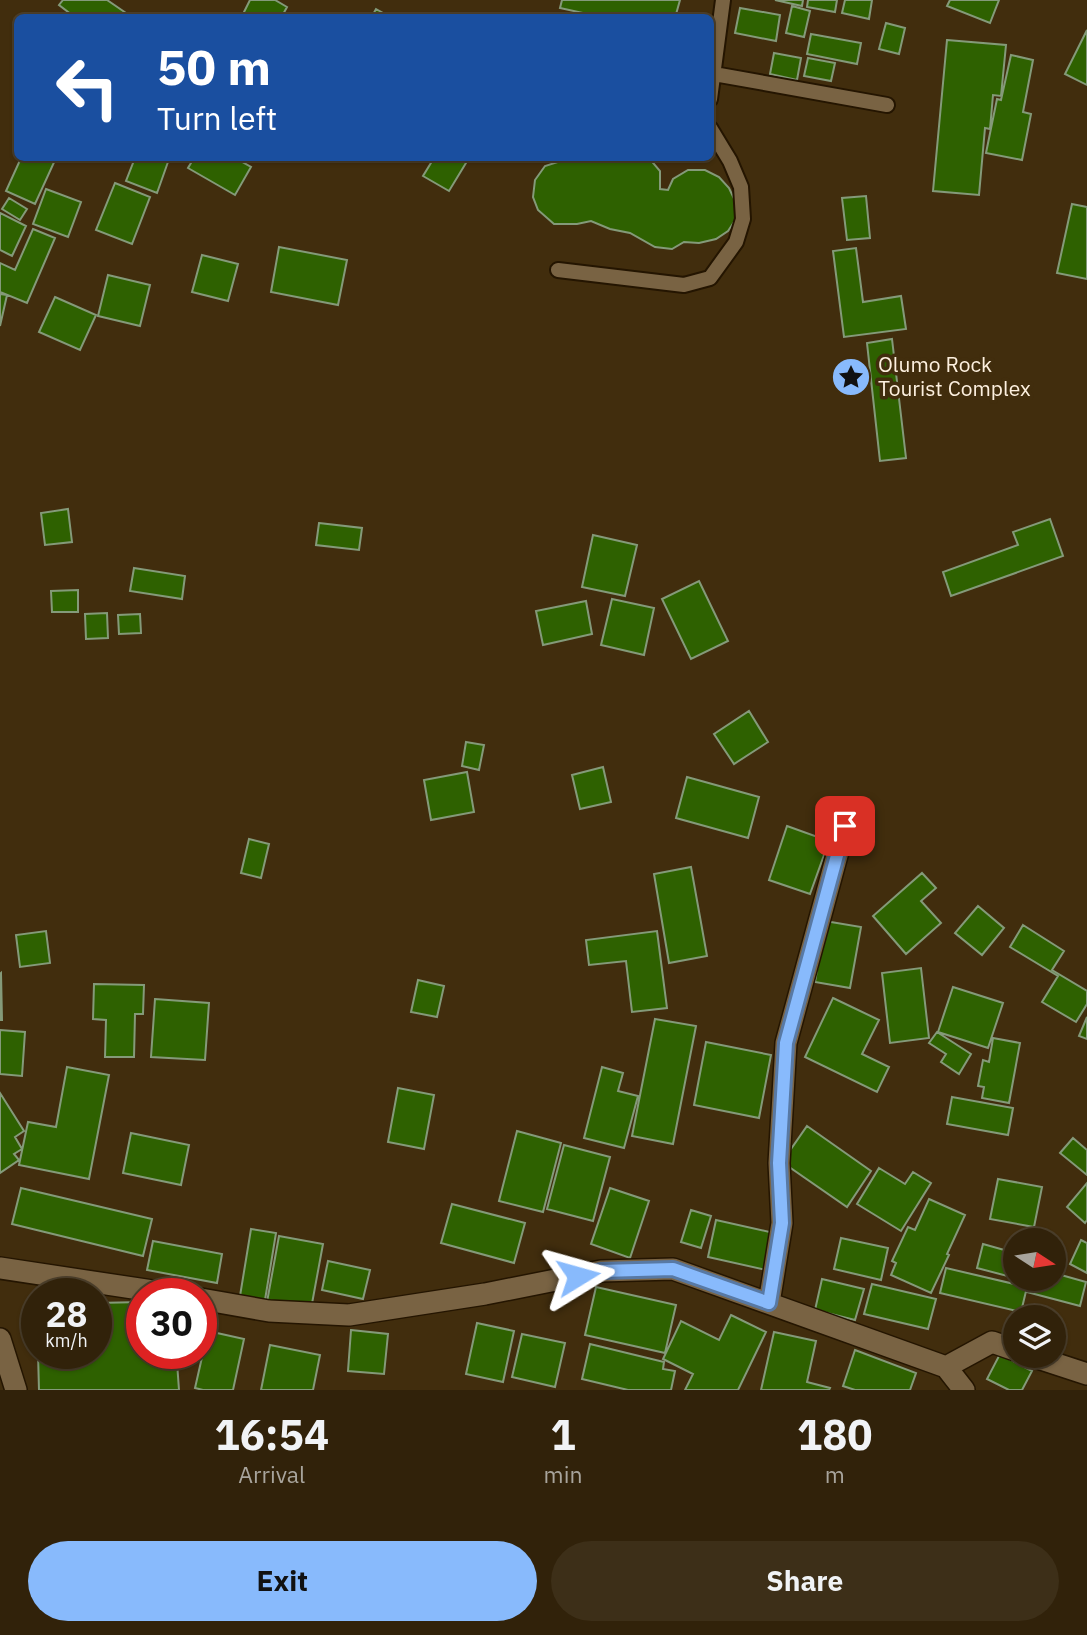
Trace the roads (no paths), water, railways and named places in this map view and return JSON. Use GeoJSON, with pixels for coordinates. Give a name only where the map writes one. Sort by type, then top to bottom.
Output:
{"type":"FeatureCollection","features":[{"type":"Feature","properties":{"kind":"street"},"geometry":{"type":"LineString","coordinates":[[769,1303],[782,1223],[779,1163],[786,1043],[845,826]]}},
{"type":"Feature","properties":{"kind":"street"},"geometry":{"type":"LineString","coordinates":[[0,1268],[126,1287]]}},
{"type":"Feature","properties":{"kind":"street"},"geometry":{"type":"LineString","coordinates":[[217,1302],[269,1311],[348,1315],[485,1294],[601,1271],[673,1269],[946,1367],[964,1390]]}},
{"type":"Feature","properties":{"kind":"street"},"geometry":{"type":"LineString","coordinates":[[0,1339],[16,1390]]}},
{"type":"Feature","properties":{"kind":"street"},"geometry":{"type":"LineString","coordinates":[[946,1367],[992,1342],[1003,1346]]}},
{"type":"Feature","properties":{"kind":"street"},"geometry":{"type":"LineString","coordinates":[[1066,1367],[1087,1374]]}},
{"type":"Feature","properties":{"kind":"lane"},"geometry":{"type":"LineString","coordinates":[[714,67],[723,0]]}},
{"type":"Feature","properties":{"kind":"lane"},"geometry":{"type":"LineString","coordinates":[[714,74],[887,105]]}},
{"type":"Feature","properties":{"kind":"lane"},"geometry":{"type":"LineString","coordinates":[[558,270],[684,285],[710,278],[736,242],[743,219],[741,187],[714,135]]}},
{"type":"Feature","properties":{"kind":"place","name":"Olumo Rock Tourist Complex"},"geometry":{"type":"Point","coordinates":[851,377]}}]}
